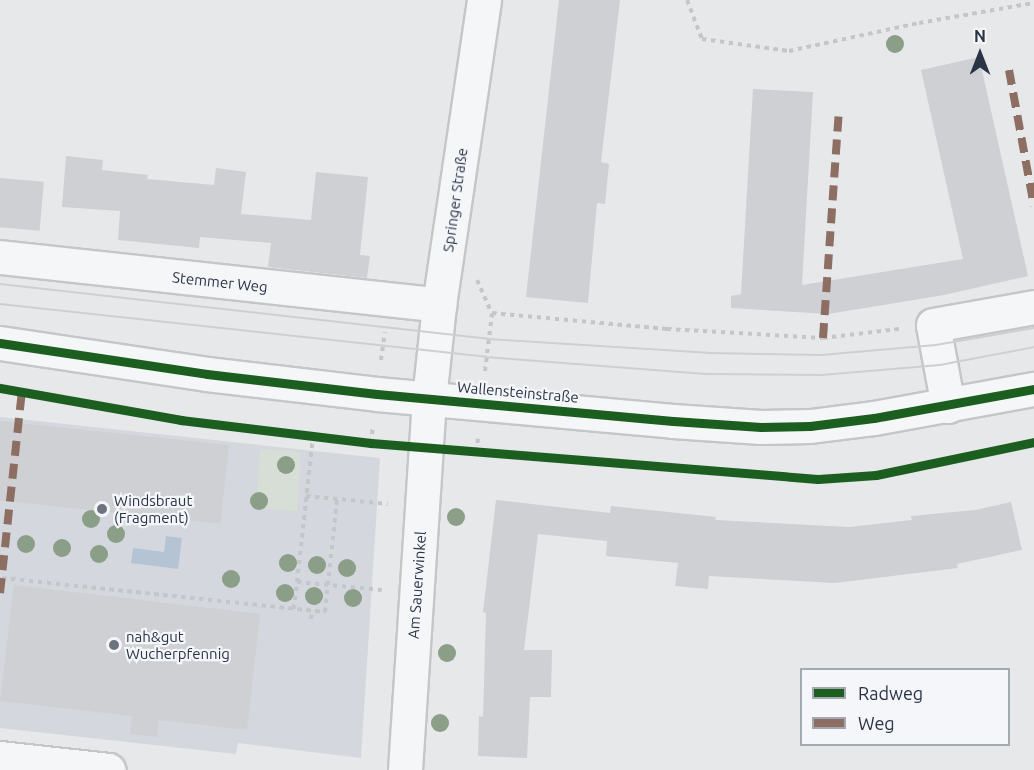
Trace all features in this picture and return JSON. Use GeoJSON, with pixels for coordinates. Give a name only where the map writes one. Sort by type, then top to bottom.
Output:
{"type":"FeatureCollection","features":[{"type":"Feature","properties":{"kind":"street","name":"Springer Straße"},"geometry":{"type":"LineString","coordinates":[[429,399],[441,291],[484,0]]}},
{"type":"Feature","properties":{"kind":"street","name":"Stemmer Weg"},"geometry":{"type":"LineString","coordinates":[[0,257],[441,291]]}},
{"type":"Feature","properties":{"kind":"street"},"geometry":{"type":"LineString","coordinates":[[948,406],[933,325],[1034,307]]}},
{"type":"Feature","properties":{"kind":"street","name":"Wallensteinstraße"},"geometry":{"type":"LineString","coordinates":[[0,342],[207,374],[429,399],[672,421],[761,426],[810,426],[948,406],[1034,389]]}},
{"type":"Feature","properties":{"kind":"street","name":"Am Sauerwinkel"},"geometry":{"type":"LineString","coordinates":[[405,770],[429,399]]}},
{"type":"Feature","properties":{"kind":"street"},"geometry":{"type":"LineString","coordinates":[[0,758],[108,770]]}},
{"type":"Feature","properties":{"kind":"path"},"geometry":{"type":"LineString","coordinates":[[687,0],[702,39],[789,51],[920,23],[1034,3]]}},
{"type":"Feature","properties":{"kind":"path"},"geometry":{"type":"LineString","coordinates":[[441,291],[478,280],[492,313],[667,329],[823,338],[933,325]]}},
{"type":"Feature","properties":{"kind":"path"},"geometry":{"type":"LineString","coordinates":[[294,609],[313,436]]}},
{"type":"Feature","properties":{"kind":"path"},"geometry":{"type":"LineString","coordinates":[[306,496],[421,508]]}},
{"type":"Feature","properties":{"kind":"path"},"geometry":{"type":"LineString","coordinates":[[2,578],[326,612],[338,499]]}},
{"type":"Feature","properties":{"kind":"path"},"geometry":{"type":"LineString","coordinates":[[297,582],[416,594]]}},
{"type":"Feature","properties":{"kind":"path"},"geometry":{"type":"LineString","coordinates":[[311,619],[312,611]]}},
{"type":"Feature","properties":{"kind":"shaded area"},"geometry":{"type":"Polygon","coordinates":[[[0,417],[380,458],[361,758],[238,743],[236,754],[0,728],[0,417]]]}},
{"type":"Feature","properties":{"kind":"shaded area"},"geometry":{"type":"Polygon","coordinates":[[[260,449],[301,452],[297,511],[256,508],[260,449]]]}},
{"type":"Feature","properties":{"kind":"water"},"geometry":{"type":"Polygon","coordinates":[[[166,536],[182,538],[178,569],[131,563],[133,548],[164,552],[166,536]]]}},
{"type":"Feature","properties":{"kind":"building"},"geometry":{"type":"Polygon","coordinates":[[[559,0],[620,0],[601,162],[609,164],[605,204],[597,203],[588,303],[526,297],[559,0]]]}},
{"type":"Feature","properties":{"kind":"building"},"geometry":{"type":"Polygon","coordinates":[[[979,57],[1028,276],[944,295],[828,314],[731,308],[731,296],[741,294],[753,89],[813,92],[802,285],[963,259],[921,70],[979,57]]]}},
{"type":"Feature","properties":{"kind":"building"},"geometry":{"type":"Polygon","coordinates":[[[66,156],[103,160],[102,170],[148,175],[147,179],[214,185],[216,168],[246,172],[241,214],[311,220],[316,172],[368,177],[360,255],[370,256],[367,278],[268,267],[271,243],[200,237],[199,248],[118,240],[120,211],[62,207],[66,156]]]}},
{"type":"Feature","properties":{"kind":"building"},"geometry":{"type":"Polygon","coordinates":[[[0,178],[44,182],[40,231],[0,227],[0,178]]]}},
{"type":"Feature","properties":{"kind":"building"},"geometry":{"type":"Polygon","coordinates":[[[0,421],[229,445],[220,524],[0,500],[0,421]]]}},
{"type":"Feature","properties":{"kind":"building"},"geometry":{"type":"Polygon","coordinates":[[[496,500],[610,513],[611,506],[716,517],[715,520],[849,527],[912,520],[911,516],[975,510],[1011,502],[1022,550],[957,564],[958,568],[835,583],[709,576],[708,589],[675,586],[678,563],[606,556],[607,541],[538,534],[524,650],[552,650],[551,697],[530,697],[527,758],[478,756],[479,716],[483,717],[486,613],[483,612],[496,500]]]}},
{"type":"Feature","properties":{"kind":"building"},"geometry":{"type":"Polygon","coordinates":[[[14,585],[260,614],[247,730],[159,720],[157,737],[130,734],[132,716],[0,701],[14,585]]]}},
{"type":"Feature","properties":{"kind":"tram line"},"geometry":{"type":"LineString","coordinates":[[0,284],[488,339],[708,353],[821,355],[936,345],[1034,328]]}},
{"type":"Feature","properties":{"kind":"tram line"},"geometry":{"type":"LineString","coordinates":[[0,304],[486,357],[708,374],[822,375],[940,365],[1034,347]]}},
{"type":"Feature","properties":{"kind":"marked path"},"geometry":{"type":"LineString","coordinates":[[1009,70],[1034,206]]}},
{"type":"Feature","properties":{"kind":"marked path"},"geometry":{"type":"LineString","coordinates":[[823,338],[839,110]]}},
{"type":"Feature","properties":{"kind":"marked path"},"geometry":{"type":"LineString","coordinates":[[0,593],[22,391]]}},
{"type":"Feature","properties":{"kind":"cycle path"},"geometry":{"type":"LineString","coordinates":[[0,343],[207,374],[377,394],[761,427],[810,426],[874,418],[1034,389]]}},
{"type":"Feature","properties":{"kind":"cycle path"},"geometry":{"type":"LineString","coordinates":[[0,388],[181,420],[371,443],[818,479],[876,475],[1034,442]]}},
{"type":"Feature","properties":{"kind":"place","name":"Windsbraut (Fragment)"},"geometry":{"type":"Point","coordinates":[102,509]}},
{"type":"Feature","properties":{"kind":"place","name":"nah&gut Wucherpfennig"},"geometry":{"type":"Point","coordinates":[114,645]}}]}
